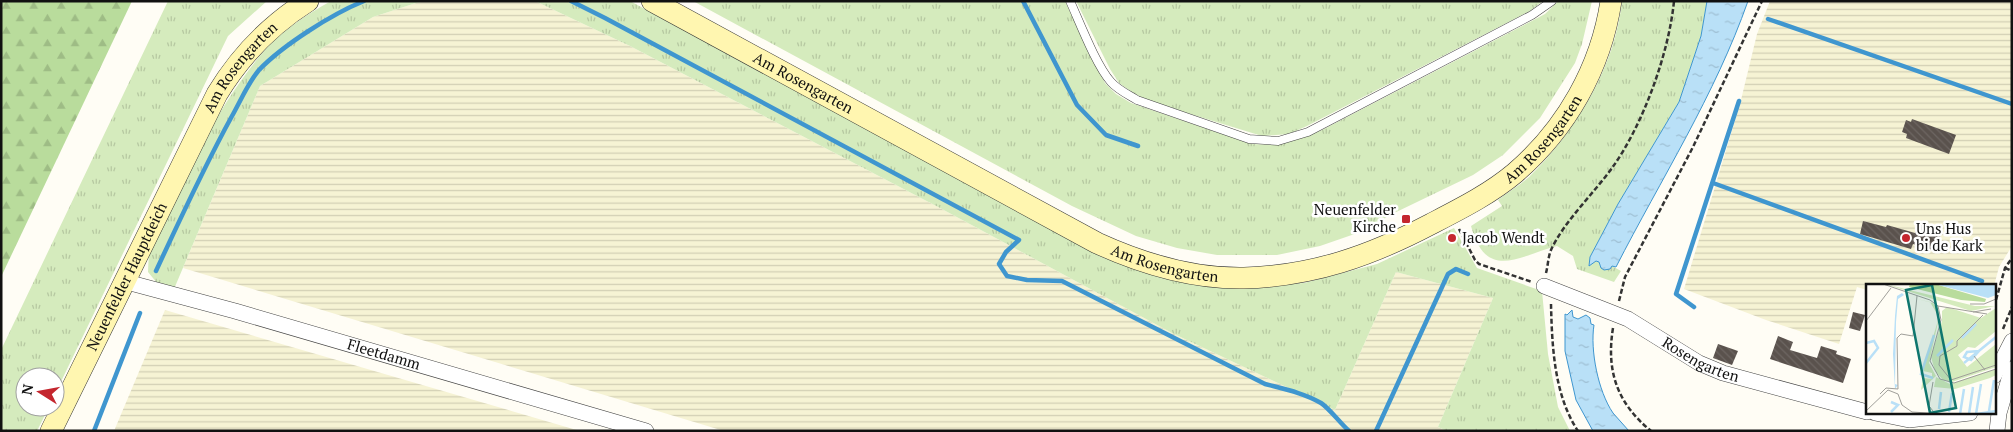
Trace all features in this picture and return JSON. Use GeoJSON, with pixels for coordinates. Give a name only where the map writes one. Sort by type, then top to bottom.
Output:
{"type":"FeatureCollection","features":[{"type":"Feature","properties":{"kind":"main road","name":"Am Rosengarten"},"geometry":{"type":"LineString","coordinates":[[203,121],[227,77],[256,41],[308,1]]}},
{"type":"Feature","properties":{"kind":"main road","name":"Am Rosengarten"},"geometry":{"type":"LineString","coordinates":[[652,1],[1097,243],[1151,264],[1222,277],[1271,276],[1324,268],[1371,252],[1451,213],[1488,192],[1514,173],[1552,135],[1578,97],[1589,76],[1605,33],[1611,1]]}},
{"type":"Feature","properties":{"kind":"main road","name":"Neuenfelder Hauptdeich"},"geometry":{"type":"LineString","coordinates":[[51,431],[203,121]]}},
{"type":"Feature","properties":{"kind":"street","name":"Fleetdamm"},"geometry":{"type":"LineString","coordinates":[[123,281],[262,319],[646,431]]}},
{"type":"Feature","properties":{"kind":"street","name":"Rosengarten"},"geometry":{"type":"LineString","coordinates":[[1548,287],[1617,309],[1628,319],[1699,363],[1723,373],[1866,412]]}},
{"type":"Feature","properties":{"kind":"street"},"geometry":{"type":"LineString","coordinates":[[1996,372],[2012,341]]}},
{"type":"Feature","properties":{"kind":"street"},"geometry":{"type":"LineString","coordinates":[[1997,431],[1999,412],[2012,369]]}},
{"type":"Feature","properties":{"kind":"street"},"geometry":{"type":"LineString","coordinates":[[1880,414],[1909,420],[1961,414]]}},
{"type":"Feature","properties":{"kind":"lane"},"geometry":{"type":"LineString","coordinates":[[1070,1],[1101,66],[1111,82],[1122,91],[1138,100],[1248,139],[1278,141],[1308,132],[1532,15],[1552,1]]}},
{"type":"Feature","properties":{"kind":"path"},"geometry":{"type":"LineString","coordinates":[[1578,431],[1571,420],[1561,391],[1552,345],[1548,287],[1550,252],[1560,234],[1614,166],[1636,127],[1652,91],[1666,41],[1674,1]]}},
{"type":"Feature","properties":{"kind":"path"},"geometry":{"type":"LineString","coordinates":[[1650,431],[1638,420],[1622,400],[1613,374],[1610,350],[1625,277],[1693,146],[1762,1]]}},
{"type":"Feature","properties":{"kind":"path"},"geometry":{"type":"LineString","coordinates":[[1451,213],[1475,260],[1479,264],[1548,287]]}},
{"type":"Feature","properties":{"kind":"path"},"geometry":{"type":"LineString","coordinates":[[1996,300],[2005,268],[2012,258]]}},
{"type":"Feature","properties":{"kind":"path"},"geometry":{"type":"LineString","coordinates":[[2005,268],[2012,271]]}},
{"type":"Feature","properties":{"kind":"shaded area"},"geometry":{"type":"Polygon","coordinates":[[[426,1],[535,1],[630,46],[940,208],[1172,333],[1335,410],[1396,272],[1493,298],[1438,427],[1447,431],[724,431],[183,268],[260,86],[373,17],[426,1]]]}},
{"type":"Feature","properties":{"kind":"shaded area"},"geometry":{"type":"Polygon","coordinates":[[[1770,1],[2012,1],[2012,246],[1999,267],[1995,284],[1866,284],[1866,290],[1857,287],[1839,344],[1766,320],[1684,289],[1740,104],[1757,34],[1770,1]]]}},
{"type":"Feature","properties":{"kind":"shaded area"},"geometry":{"type":"Polygon","coordinates":[[[165,310],[580,431],[114,431],[165,310]]]}},
{"type":"Feature","properties":{"kind":"green space"},"geometry":{"type":"Polygon","coordinates":[[[1,1],[132,1],[1,277],[1,1]]]}},
{"type":"Feature","properties":{"kind":"green space"},"geometry":{"type":"Polygon","coordinates":[[[168,1],[267,1],[228,36],[65,373],[65,367],[15,367],[15,417],[44,417],[37,431],[1,431],[1,350],[168,1]]]}},
{"type":"Feature","properties":{"kind":"green space"},"geometry":{"type":"Polygon","coordinates":[[[331,1],[426,1],[373,17],[260,86],[174,289],[157,283],[148,272],[149,250],[212,126],[242,79],[266,48],[301,19],[331,1]]]}},
{"type":"Feature","properties":{"kind":"green space"},"geometry":{"type":"Polygon","coordinates":[[[535,1],[630,1],[1094,251],[1269,285],[1304,283],[1377,264],[1454,228],[1477,268],[1542,291],[1548,354],[1558,407],[1570,431],[1447,431],[1438,427],[1493,298],[1396,272],[1335,410],[1172,333],[940,208],[630,46],[535,1]]]}},
{"type":"Feature","properties":{"kind":"green space"},"geometry":{"type":"Polygon","coordinates":[[[693,1],[1065,1],[1105,83],[1116,94],[1131,103],[1252,144],[1272,144],[1288,142],[1322,130],[1545,14],[1558,1],[1592,1],[1582,44],[1575,63],[1540,118],[1503,155],[1473,175],[1388,216],[1372,228],[1320,246],[1277,255],[1217,255],[1177,248],[1136,236],[1072,206],[693,1]]]}},
{"type":"Feature","properties":{"kind":"green space"},"geometry":{"type":"Polygon","coordinates":[[[1076,1],[1543,1],[1530,11],[1307,126],[1289,134],[1262,136],[1151,102],[1119,83],[1076,1]]]}},
{"type":"Feature","properties":{"kind":"green space"},"geometry":{"type":"Polygon","coordinates":[[[1622,1],[1707,1],[1701,36],[1679,102],[1618,204],[1590,257],[1589,266],[1595,261],[1599,262],[1601,268],[1612,266],[1621,271],[1614,282],[1577,269],[1573,256],[1557,246],[1517,259],[1495,260],[1485,254],[1477,243],[1471,226],[1502,206],[1498,200],[1529,177],[1546,159],[1577,118],[1602,74],[1618,26],[1622,1]]]}},
{"type":"Feature","properties":{"kind":"water"},"geometry":{"type":"Polygon","coordinates":[[[1707,1],[1748,1],[1735,36],[1704,103],[1616,267],[1612,266],[1610,269],[1604,270],[1599,262],[1596,261],[1589,266],[1590,257],[1618,204],[1679,102],[1701,36],[1707,1]]]}},
{"type":"Feature","properties":{"kind":"water"},"geometry":{"type":"Polygon","coordinates":[[[1572,310],[1573,317],[1578,319],[1586,315],[1590,318],[1591,324],[1594,325],[1594,358],[1599,382],[1613,413],[1629,431],[1593,431],[1576,400],[1565,351],[1565,314],[1567,315],[1572,310]]]}},
{"type":"Feature","properties":{"kind":"building"},"geometry":{"type":"Polygon","coordinates":[[[1912,119],[1956,135],[1949,154],[1906,138],[1907,134],[1902,132],[1906,120],[1911,122],[1912,119]]]}},
{"type":"Feature","properties":{"kind":"building","name":"Uns Hus bi de Kark"},"geometry":{"type":"Polygon","coordinates":[[[1863,221],[1915,233],[1916,230],[1918,231],[1920,224],[1942,231],[1935,251],[1913,244],[1911,249],[1860,234],[1863,221]]]}},
{"type":"Feature","properties":{"kind":"building"},"geometry":{"type":"Polygon","coordinates":[[[1853,312],[1865,315],[1860,331],[1849,328],[1853,312]]]}},
{"type":"Feature","properties":{"kind":"building"},"geometry":{"type":"Polygon","coordinates":[[[1778,336],[1793,342],[1790,350],[1817,358],[1821,346],[1837,351],[1836,354],[1851,359],[1843,383],[1770,359],[1778,336]]]}},
{"type":"Feature","properties":{"kind":"building"},"geometry":{"type":"Polygon","coordinates":[[[1718,344],[1738,351],[1732,365],[1713,358],[1718,344]]]}},
{"type":"Feature","properties":{"kind":"waterway"},"geometry":{"type":"LineString","coordinates":[[156,271],[212,154],[255,75],[269,60],[294,41],[337,14],[364,1]]}},
{"type":"Feature","properties":{"kind":"waterway"},"geometry":{"type":"LineString","coordinates":[[571,1],[1019,240],[1006,252],[999,264],[1007,276],[1027,280],[1062,281],[1265,384],[1294,392],[1321,403],[1349,431]]}},
{"type":"Feature","properties":{"kind":"waterway"},"geometry":{"type":"LineString","coordinates":[[1023,1],[1077,105],[1106,135],[1138,146]]}},
{"type":"Feature","properties":{"kind":"waterway"},"geometry":{"type":"LineString","coordinates":[[1768,19],[2012,104]]}},
{"type":"Feature","properties":{"kind":"waterway"},"geometry":{"type":"LineString","coordinates":[[1694,307],[1676,294],[1739,101]]}},
{"type":"Feature","properties":{"kind":"waterway"},"geometry":{"type":"LineString","coordinates":[[1713,183],[1982,281]]}},
{"type":"Feature","properties":{"kind":"waterway"},"geometry":{"type":"LineString","coordinates":[[1376,431],[1448,274],[1456,269],[1468,274]]}},
{"type":"Feature","properties":{"kind":"waterway"},"geometry":{"type":"LineString","coordinates":[[94,431],[140,313]]}},
{"type":"Feature","properties":{"kind":"place","name":"Neuenfelder Kirche"},"geometry":{"type":"Point","coordinates":[1406,219]}},
{"type":"Feature","properties":{"kind":"place","name":"Jacob Wendt"},"geometry":{"type":"Point","coordinates":[1452,238]}},
{"type":"Feature","properties":{"kind":"place","name":"Uns Hus bi de Kark"},"geometry":{"type":"Point","coordinates":[1906,238]}}]}
